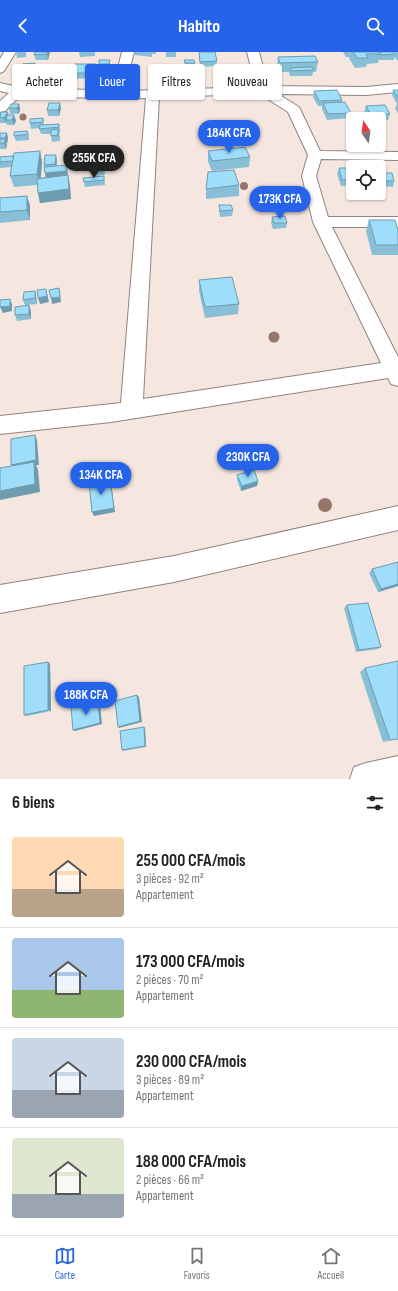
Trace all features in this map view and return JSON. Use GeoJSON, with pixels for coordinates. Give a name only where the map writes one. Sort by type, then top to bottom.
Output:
{"type":"FeatureCollection","features":[{"type":"Feature","properties":{"kind":"street"},"geometry":{"type":"LineString","coordinates":[[0,69],[10,52]]}},
{"type":"Feature","properties":{"kind":"street"},"geometry":{"type":"LineString","coordinates":[[125,64],[128,52]]}},
{"type":"Feature","properties":{"kind":"street"},"geometry":{"type":"LineString","coordinates":[[253,52],[256,64]]}},
{"type":"Feature","properties":{"kind":"street"},"geometry":{"type":"LineString","coordinates":[[0,87],[12,90]]}},
{"type":"Feature","properties":{"kind":"street"},"geometry":{"type":"LineString","coordinates":[[282,90],[366,90],[398,88]]}},
{"type":"Feature","properties":{"kind":"street"},"geometry":{"type":"LineString","coordinates":[[0,108],[12,97]]}},
{"type":"Feature","properties":{"kind":"street"},"geometry":{"type":"LineString","coordinates":[[131,410],[152,100]]}},
{"type":"Feature","properties":{"kind":"street"},"geometry":{"type":"LineString","coordinates":[[0,425],[131,410],[397,372],[321,222],[309,176],[315,155],[294,110],[278,100]]}},
{"type":"Feature","properties":{"kind":"street"},"geometry":{"type":"LineString","coordinates":[[315,155],[398,156]]}},
{"type":"Feature","properties":{"kind":"street"},"geometry":{"type":"LineString","coordinates":[[321,222],[398,222]]}},
{"type":"Feature","properties":{"kind":"street"},"geometry":{"type":"LineString","coordinates":[[0,599],[174,569],[398,518]]}},
{"type":"Feature","properties":{"kind":"street"},"geometry":{"type":"LineString","coordinates":[[366,779],[398,772]]}},
{"type":"Feature","properties":{"kind":"building"},"geometry":{"type":"Polygon","coordinates":[[[35,52],[48,52],[47,54],[34,55],[35,52]]]}},
{"type":"Feature","properties":{"kind":"building"},"geometry":{"type":"Polygon","coordinates":[[[199,52],[215,52],[217,61],[200,62],[199,52]]]}},
{"type":"Feature","properties":{"kind":"building"},"geometry":{"type":"Polygon","coordinates":[[[353,52],[379,52],[380,54],[366,54],[368,58],[357,58],[353,52]]]}},
{"type":"Feature","properties":{"kind":"building"},"geometry":{"type":"Polygon","coordinates":[[[379,52],[393,52],[395,54],[381,55],[379,52]]]}},
{"type":"Feature","properties":{"kind":"building"},"geometry":{"type":"Polygon","coordinates":[[[315,56],[318,62],[280,63],[278,57],[315,56]]]}},
{"type":"Feature","properties":{"kind":"building"},"geometry":{"type":"Polygon","coordinates":[[[99,60],[110,60],[109,64],[99,64],[99,60]]]}},
{"type":"Feature","properties":{"kind":"building"},"geometry":{"type":"Polygon","coordinates":[[[184,60],[194,60],[195,63],[185,63],[184,60]]]}},
{"type":"Feature","properties":{"kind":"building"},"geometry":{"type":"Polygon","coordinates":[[[77,64],[85,64],[85,73],[77,73],[77,64]]]}},
{"type":"Feature","properties":{"kind":"building"},"geometry":{"type":"Polygon","coordinates":[[[312,67],[313,70],[291,71],[290,68],[312,67]]]}},
{"type":"Feature","properties":{"kind":"building"},"geometry":{"type":"Polygon","coordinates":[[[337,90],[342,100],[319,101],[314,91],[337,90]]]}},
{"type":"Feature","properties":{"kind":"building"},"geometry":{"type":"Polygon","coordinates":[[[393,90],[398,90],[398,98],[393,90]]]}},
{"type":"Feature","properties":{"kind":"building"},"geometry":{"type":"Polygon","coordinates":[[[345,102],[350,112],[328,114],[323,103],[345,102]]]}},
{"type":"Feature","properties":{"kind":"building"},"geometry":{"type":"Polygon","coordinates":[[[49,103],[60,103],[58,110],[47,110],[49,103]]]}},
{"type":"Feature","properties":{"kind":"building"},"geometry":{"type":"Polygon","coordinates":[[[11,104],[19,104],[17,108],[9,108],[11,104]]]}},
{"type":"Feature","properties":{"kind":"building"},"geometry":{"type":"Polygon","coordinates":[[[385,105],[390,114],[386,114],[386,112],[369,112],[366,106],[385,105]]]}},
{"type":"Feature","properties":{"kind":"building"},"geometry":{"type":"Polygon","coordinates":[[[1,112],[8,112],[4,118],[0,117],[1,112]]]}},
{"type":"Feature","properties":{"kind":"building"},"geometry":{"type":"Polygon","coordinates":[[[7,115],[14,115],[12,120],[6,120],[7,115]]]}},
{"type":"Feature","properties":{"kind":"building"},"geometry":{"type":"Polygon","coordinates":[[[43,118],[43,122],[30,123],[30,119],[43,118]]]}},
{"type":"Feature","properties":{"kind":"building"},"geometry":{"type":"Polygon","coordinates":[[[59,124],[59,127],[39,129],[40,125],[59,124]]]}},
{"type":"Feature","properties":{"kind":"building"},"geometry":{"type":"Polygon","coordinates":[[[58,129],[58,135],[51,136],[51,130],[58,129]]]}},
{"type":"Feature","properties":{"kind":"building"},"geometry":{"type":"Polygon","coordinates":[[[27,131],[28,134],[14,136],[14,132],[27,131]]]}},
{"type":"Feature","properties":{"kind":"building"},"geometry":{"type":"Polygon","coordinates":[[[0,133],[7,133],[5,138],[0,138],[0,133]]]}},
{"type":"Feature","properties":{"kind":"building"},"geometry":{"type":"Polygon","coordinates":[[[0,139],[5,139],[4,143],[0,143],[0,139]]]}},
{"type":"Feature","properties":{"kind":"building"},"geometry":{"type":"Polygon","coordinates":[[[245,147],[250,157],[212,161],[208,151],[245,147]]]}},
{"type":"Feature","properties":{"kind":"building"},"geometry":{"type":"Polygon","coordinates":[[[40,151],[37,174],[10,176],[14,153],[40,151]]]}},
{"type":"Feature","properties":{"kind":"building"},"geometry":{"type":"Polygon","coordinates":[[[45,155],[56,155],[55,164],[44,165],[45,155]]]}},
{"type":"Feature","properties":{"kind":"building"},"geometry":{"type":"Polygon","coordinates":[[[13,156],[13,161],[0,162],[0,157],[13,156]]]}},
{"type":"Feature","properties":{"kind":"building"},"geometry":{"type":"Polygon","coordinates":[[[104,163],[104,169],[91,170],[90,164],[104,163]]]}},
{"type":"Feature","properties":{"kind":"building"},"geometry":{"type":"Polygon","coordinates":[[[66,165],[67,171],[45,173],[44,167],[66,165]]]}},
{"type":"Feature","properties":{"kind":"building"},"geometry":{"type":"Polygon","coordinates":[[[339,168],[346,168],[346,180],[342,180],[339,168]]]}},
{"type":"Feature","properties":{"kind":"building"},"geometry":{"type":"Polygon","coordinates":[[[234,170],[239,185],[206,189],[208,172],[234,170]]]}},
{"type":"Feature","properties":{"kind":"building"},"geometry":{"type":"Polygon","coordinates":[[[386,173],[392,173],[394,181],[386,181],[386,173]]]}},
{"type":"Feature","properties":{"kind":"building"},"geometry":{"type":"Polygon","coordinates":[[[68,175],[69,189],[38,193],[37,179],[68,175]]]}},
{"type":"Feature","properties":{"kind":"building"},"geometry":{"type":"Polygon","coordinates":[[[104,176],[104,180],[84,182],[83,178],[104,176]]]}},
{"type":"Feature","properties":{"kind":"building"},"geometry":{"type":"Polygon","coordinates":[[[27,196],[27,210],[0,212],[0,198],[27,196]]]}},
{"type":"Feature","properties":{"kind":"building"},"geometry":{"type":"Polygon","coordinates":[[[219,205],[231,205],[233,210],[220,211],[219,205]]]}},
{"type":"Feature","properties":{"kind":"building"},"geometry":{"type":"Polygon","coordinates":[[[285,216],[287,223],[274,223],[272,217],[285,216]]]}},
{"type":"Feature","properties":{"kind":"building"},"geometry":{"type":"Polygon","coordinates":[[[369,220],[395,220],[398,230],[398,245],[376,245],[369,220]]]}},
{"type":"Feature","properties":{"kind":"building"},"geometry":{"type":"Polygon","coordinates":[[[232,277],[239,304],[205,307],[199,280],[232,277]]]}},
{"type":"Feature","properties":{"kind":"building"},"geometry":{"type":"Polygon","coordinates":[[[59,288],[60,297],[51,298],[49,290],[59,288]]]}},
{"type":"Feature","properties":{"kind":"building"},"geometry":{"type":"Polygon","coordinates":[[[46,289],[47,296],[38,298],[37,290],[46,289]]]}},
{"type":"Feature","properties":{"kind":"building"},"geometry":{"type":"Polygon","coordinates":[[[35,291],[35,298],[23,300],[24,292],[35,291]]]}},
{"type":"Feature","properties":{"kind":"building"},"geometry":{"type":"Polygon","coordinates":[[[10,299],[10,306],[0,307],[0,300],[10,299]]]}},
{"type":"Feature","properties":{"kind":"building"},"geometry":{"type":"Polygon","coordinates":[[[29,305],[29,314],[15,315],[15,307],[29,305]]]}},
{"type":"Feature","properties":{"kind":"building"},"geometry":{"type":"Polygon","coordinates":[[[35,435],[36,460],[11,465],[11,439],[35,435]]]}},
{"type":"Feature","properties":{"kind":"building"},"geometry":{"type":"Polygon","coordinates":[[[34,462],[35,484],[0,491],[0,468],[34,462]]]}},
{"type":"Feature","properties":{"kind":"building"},"geometry":{"type":"Polygon","coordinates":[[[254,470],[258,481],[242,486],[237,475],[254,470]]]}},
{"type":"Feature","properties":{"kind":"building"},"geometry":{"type":"Polygon","coordinates":[[[110,479],[114,508],[92,512],[89,483],[110,479]]]}},
{"type":"Feature","properties":{"kind":"building"},"geometry":{"type":"Polygon","coordinates":[[[398,562],[398,584],[381,589],[372,569],[398,562]]]}},
{"type":"Feature","properties":{"kind":"building"},"geometry":{"type":"Polygon","coordinates":[[[368,603],[381,647],[359,650],[347,605],[368,603]]]}},
{"type":"Feature","properties":{"kind":"building"},"geometry":{"type":"Polygon","coordinates":[[[398,661],[398,739],[390,740],[365,668],[398,661]]]}},
{"type":"Feature","properties":{"kind":"building"},"geometry":{"type":"Polygon","coordinates":[[[48,662],[48,710],[24,715],[24,666],[48,662]]]}},
{"type":"Feature","properties":{"kind":"building"},"geometry":{"type":"Polygon","coordinates":[[[137,695],[140,721],[118,727],[115,701],[137,695]]]}},
{"type":"Feature","properties":{"kind":"building"},"geometry":{"type":"Polygon","coordinates":[[[98,701],[100,723],[73,730],[71,708],[98,701]]]}},
{"type":"Feature","properties":{"kind":"building"},"geometry":{"type":"Polygon","coordinates":[[[144,727],[145,746],[122,750],[120,731],[144,727]]]}}]}
